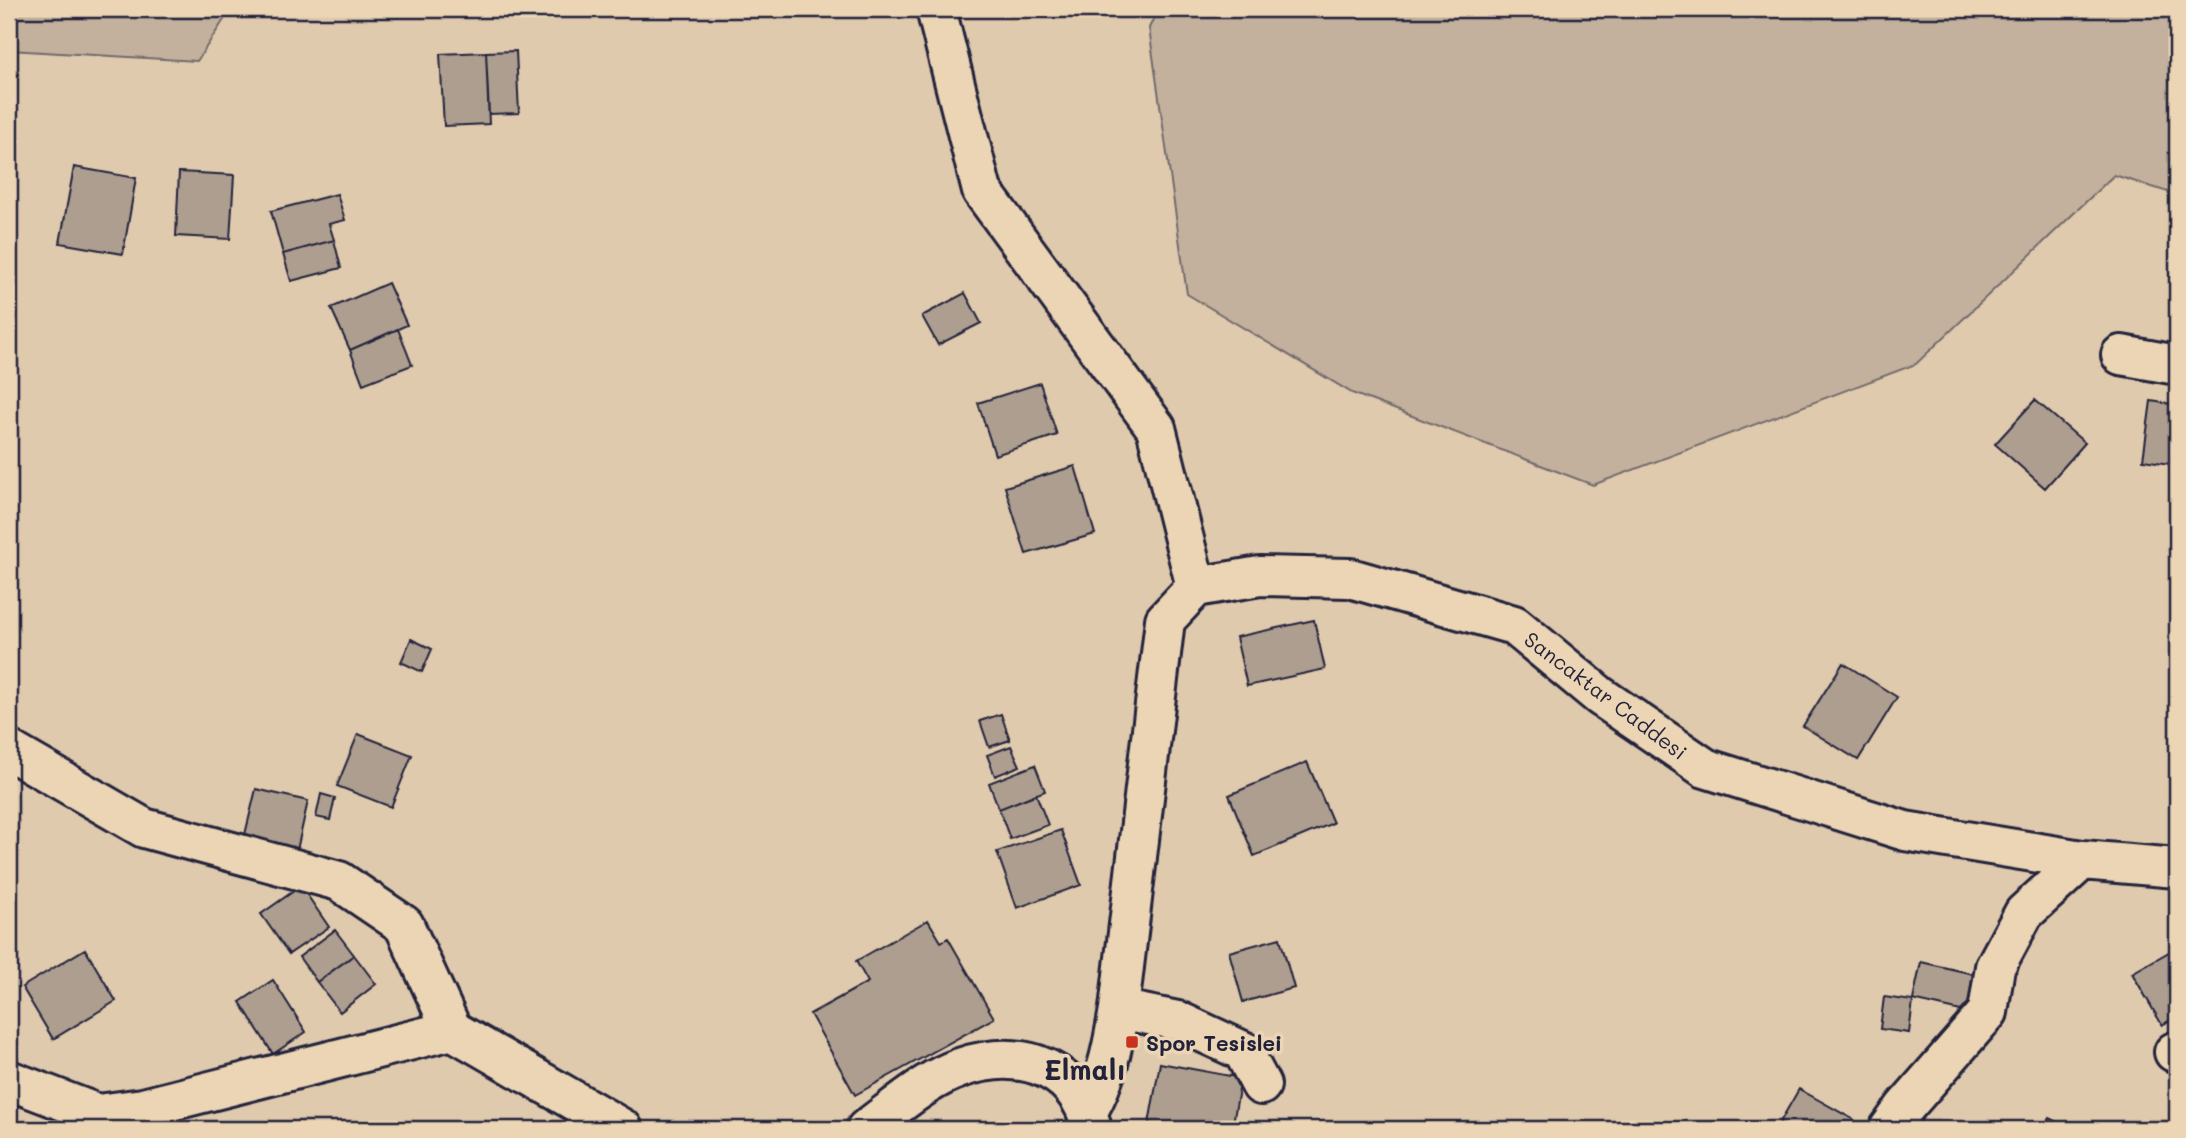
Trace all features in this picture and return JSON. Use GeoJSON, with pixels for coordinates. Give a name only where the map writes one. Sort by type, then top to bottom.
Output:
{"type":"FeatureCollection","features":[{"type":"Feature","properties":{"kind":"street"},"geometry":{"type":"LineString","coordinates":[[936,9],[982,191],[1156,428],[1196,587],[1165,620],[1119,1009],[1112,1049],[1090,1120]]}},
{"type":"Feature","properties":{"kind":"street"},"geometry":{"type":"LineString","coordinates":[[2122,355],[2177,365]]}},
{"type":"Feature","properties":{"kind":"street","name":"Sancaktar Caddesi"},"geometry":{"type":"LineString","coordinates":[[1196,587],[1260,576],[1350,578],[1514,625],[1600,696],[1704,768],[1905,831],[2082,860],[2177,868]]}},
{"type":"Feature","properties":{"kind":"street"},"geometry":{"type":"LineString","coordinates":[[9,750],[144,828],[339,881],[404,925],[452,1030],[623,1129]]}},
{"type":"Feature","properties":{"kind":"street"},"geometry":{"type":"LineString","coordinates":[[1889,1129],[1988,1012],[1995,967],[2024,912],[2082,860]]}},
{"type":"Feature","properties":{"kind":"street"},"geometry":{"type":"LineString","coordinates":[[1119,1009],[1178,1021],[1243,1051],[1261,1085]]}},
{"type":"Feature","properties":{"kind":"street"},"geometry":{"type":"LineString","coordinates":[[9,1080],[98,1114],[143,1108],[452,1030]]}},
{"type":"Feature","properties":{"kind":"street"},"geometry":{"type":"LineString","coordinates":[[866,1129],[949,1072],[976,1063],[1005,1059],[1029,1061],[1054,1072],[1072,1087],[1090,1120]]}},
{"type":"Feature","properties":{"kind":"shaded area"},"geometry":{"type":"Polygon","coordinates":[[[9,9],[231,9],[197,61],[9,50],[9,9]]]}},
{"type":"Feature","properties":{"kind":"shaded area"},"geometry":{"type":"Polygon","coordinates":[[[1158,9],[2177,9],[2177,195],[2114,175],[1916,364],[1593,485],[1352,393],[1187,294],[1149,28],[1158,9]]]}},
{"type":"Feature","properties":{"kind":"building"},"geometry":{"type":"Polygon","coordinates":[[[516,51],[519,113],[489,114],[486,52],[516,51]]]}},
{"type":"Feature","properties":{"kind":"building"},"geometry":{"type":"Polygon","coordinates":[[[486,52],[489,124],[444,126],[440,54],[486,52]]]}},
{"type":"Feature","properties":{"kind":"building"},"geometry":{"type":"Polygon","coordinates":[[[74,167],[136,178],[123,254],[60,243],[74,167]]]}},
{"type":"Feature","properties":{"kind":"building"},"geometry":{"type":"Polygon","coordinates":[[[179,172],[234,175],[230,239],[176,236],[179,172]]]}},
{"type":"Feature","properties":{"kind":"building"},"geometry":{"type":"Polygon","coordinates":[[[337,194],[345,220],[329,224],[334,240],[283,254],[271,211],[337,194]]]}},
{"type":"Feature","properties":{"kind":"building"},"geometry":{"type":"Polygon","coordinates":[[[334,240],[341,268],[291,281],[283,254],[334,240]]]}},
{"type":"Feature","properties":{"kind":"building"},"geometry":{"type":"Polygon","coordinates":[[[388,283],[407,325],[350,350],[331,308],[388,283]]]}},
{"type":"Feature","properties":{"kind":"building"},"geometry":{"type":"Polygon","coordinates":[[[965,293],[981,323],[938,345],[922,316],[965,293]]]}},
{"type":"Feature","properties":{"kind":"building"},"geometry":{"type":"Polygon","coordinates":[[[398,329],[412,365],[363,384],[350,350],[398,329]]]}},
{"type":"Feature","properties":{"kind":"building"},"geometry":{"type":"Polygon","coordinates":[[[1040,383],[1057,435],[995,455],[978,403],[1040,383]]]}},
{"type":"Feature","properties":{"kind":"building"},"geometry":{"type":"Polygon","coordinates":[[[2035,400],[2085,443],[2045,488],[1995,444],[2035,400]]]}},
{"type":"Feature","properties":{"kind":"building"},"geometry":{"type":"Polygon","coordinates":[[[2151,401],[2177,405],[2177,465],[2143,460],[2151,401]]]}},
{"type":"Feature","properties":{"kind":"building"},"geometry":{"type":"Polygon","coordinates":[[[1075,466],[1095,534],[1026,554],[1005,487],[1075,466]]]}},
{"type":"Feature","properties":{"kind":"building"},"geometry":{"type":"Polygon","coordinates":[[[1314,620],[1325,669],[1247,686],[1236,637],[1314,620]]]}},
{"type":"Feature","properties":{"kind":"building"},"geometry":{"type":"Polygon","coordinates":[[[411,639],[432,649],[422,672],[401,662],[411,639]]]}},
{"type":"Feature","properties":{"kind":"building"},"geometry":{"type":"Polygon","coordinates":[[[1843,663],[1897,697],[1858,760],[1803,726],[1843,663]]]}},
{"type":"Feature","properties":{"kind":"building"},"geometry":{"type":"Polygon","coordinates":[[[1001,714],[1010,740],[989,747],[980,721],[1001,714]]]}},
{"type":"Feature","properties":{"kind":"building"},"geometry":{"type":"Polygon","coordinates":[[[358,734],[412,755],[391,807],[337,786],[358,734]]]}},
{"type":"Feature","properties":{"kind":"building"},"geometry":{"type":"Polygon","coordinates":[[[1011,746],[1020,766],[995,776],[987,755],[1011,746]]]}},
{"type":"Feature","properties":{"kind":"building"},"geometry":{"type":"Polygon","coordinates":[[[1307,762],[1333,823],[1254,856],[1229,795],[1307,762]]]}},
{"type":"Feature","properties":{"kind":"building"},"geometry":{"type":"Polygon","coordinates":[[[1035,765],[1045,791],[999,809],[989,783],[1035,765]]]}},
{"type":"Feature","properties":{"kind":"building"},"geometry":{"type":"Polygon","coordinates":[[[256,789],[308,801],[295,859],[242,847],[256,789]]]}},
{"type":"Feature","properties":{"kind":"building"},"geometry":{"type":"Polygon","coordinates":[[[321,794],[335,798],[330,820],[316,817],[321,794]]]}},
{"type":"Feature","properties":{"kind":"building"},"geometry":{"type":"Polygon","coordinates":[[[1036,794],[1048,825],[1010,839],[999,809],[1036,794]]]}},
{"type":"Feature","properties":{"kind":"building"},"geometry":{"type":"Polygon","coordinates":[[[1061,830],[1081,885],[1017,908],[997,852],[1061,830]]]}},
{"type":"Feature","properties":{"kind":"building"},"geometry":{"type":"Polygon","coordinates":[[[301,886],[329,927],[289,954],[261,914],[301,886]]]}},
{"type":"Feature","properties":{"kind":"building"},"geometry":{"type":"Polygon","coordinates":[[[928,920],[941,942],[948,938],[994,1018],[855,1095],[810,1014],[868,982],[856,961],[928,920]]]}},
{"type":"Feature","properties":{"kind":"building"},"geometry":{"type":"Polygon","coordinates":[[[335,930],[354,955],[317,982],[299,957],[335,930]]]}},
{"type":"Feature","properties":{"kind":"building"},"geometry":{"type":"Polygon","coordinates":[[[1280,938],[1294,988],[1243,1002],[1229,952],[1280,938]]]}},
{"type":"Feature","properties":{"kind":"building"},"geometry":{"type":"Polygon","coordinates":[[[2176,948],[2177,1016],[2162,1025],[2132,973],[2176,948]]]}},
{"type":"Feature","properties":{"kind":"building"},"geometry":{"type":"Polygon","coordinates":[[[85,949],[116,1001],[53,1039],[22,987],[85,949]]]}},
{"type":"Feature","properties":{"kind":"building"},"geometry":{"type":"Polygon","coordinates":[[[354,955],[376,984],[340,1012],[317,982],[354,955]]]}},
{"type":"Feature","properties":{"kind":"building"},"geometry":{"type":"Polygon","coordinates":[[[1921,962],[1982,976],[1974,1014],[1913,1000],[1921,962]]]}},
{"type":"Feature","properties":{"kind":"building"},"geometry":{"type":"Polygon","coordinates":[[[273,980],[306,1032],[273,1054],[240,1002],[273,980]]]}},
{"type":"Feature","properties":{"kind":"building"},"geometry":{"type":"Polygon","coordinates":[[[1884,997],[1913,1001],[1909,1033],[1880,1029],[1884,997]]]}},
{"type":"Feature","properties":{"kind":"building"},"geometry":{"type":"Polygon","coordinates":[[[1160,1063],[1241,1078],[1232,1129],[1148,1129],[1160,1063]]]}},
{"type":"Feature","properties":{"kind":"building"},"geometry":{"type":"Polygon","coordinates":[[[1799,1089],[1854,1120],[1849,1129],[1776,1129],[1799,1089]]]}},
{"type":"Feature","properties":{"kind":"building"},"geometry":{"type":"Polygon","coordinates":[[[2049,1118],[2070,1129],[2043,1129],[2049,1118]]]}},
{"type":"Feature","properties":{"kind":"place","name":"Spor Tesislei"},"geometry":{"type":"Point","coordinates":[1132,1042]}},
{"type":"Feature","properties":{"kind":"district","name":"Elmalı"},"geometry":{"type":"Point","coordinates":[1085,1069]}}]}
